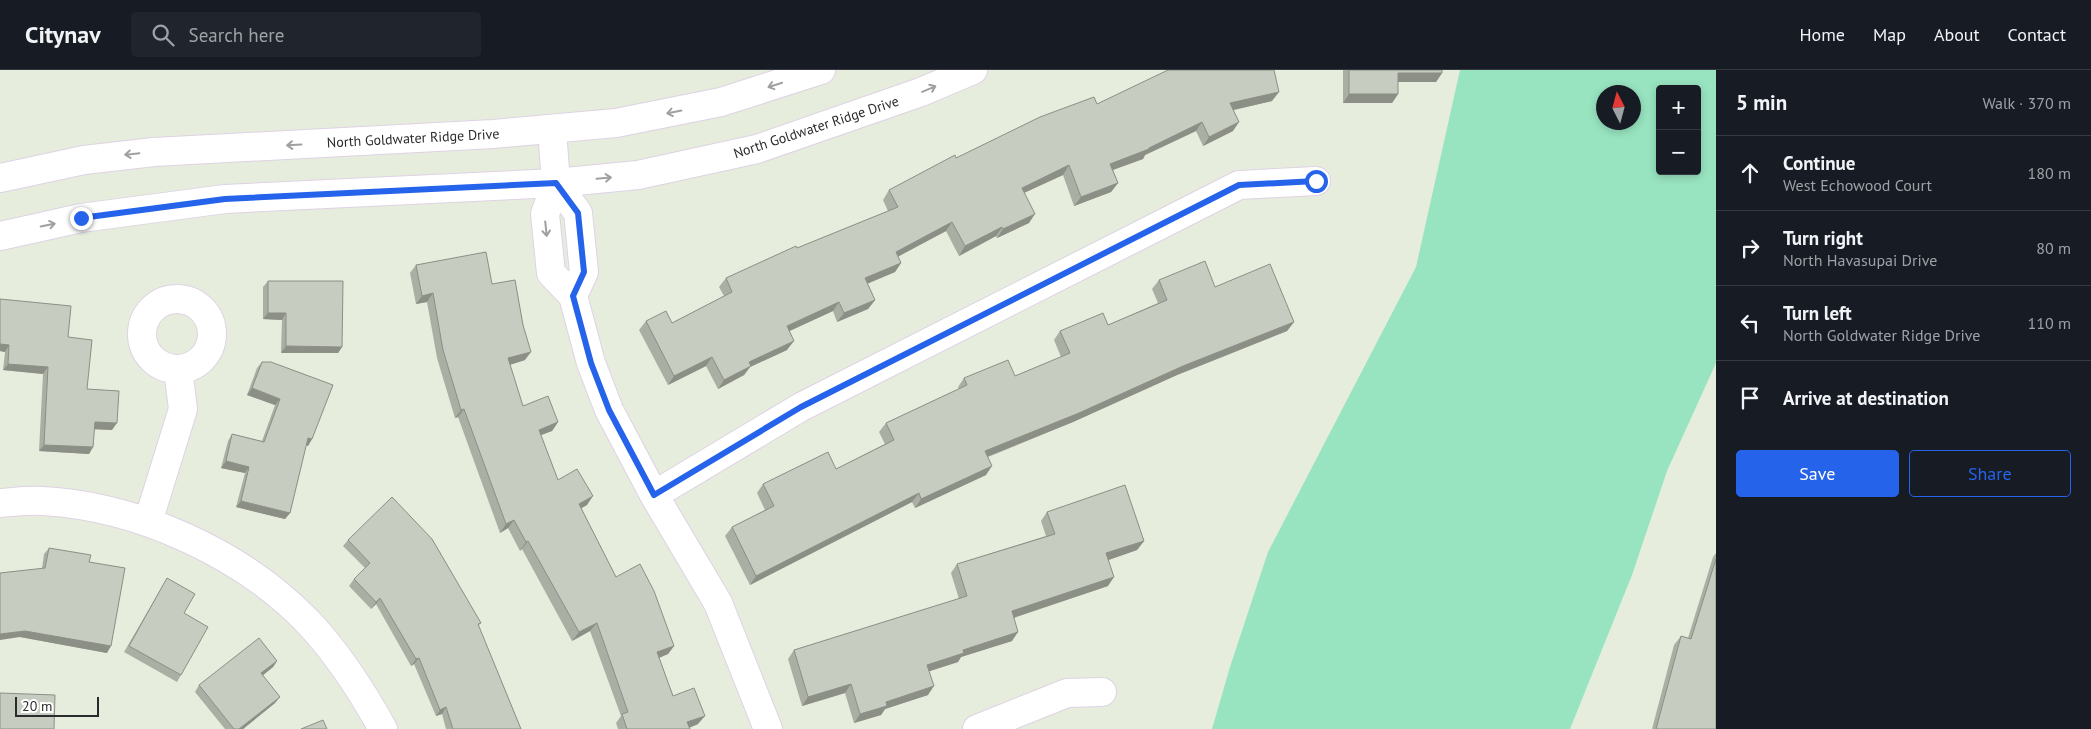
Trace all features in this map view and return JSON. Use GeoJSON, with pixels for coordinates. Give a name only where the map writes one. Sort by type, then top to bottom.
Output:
{"type":"FeatureCollection","features":[{"type":"Feature","properties":{"kind":"street","name":"North Goldwater Ridge Drive"},"geometry":{"type":"LineString","coordinates":[[0,178],[84,160],[154,152],[552,130],[616,123],[721,102],[821,70]]}},
{"type":"Feature","properties":{"kind":"street","name":"North Goldwater Ridge Drive"},"geometry":{"type":"LineString","coordinates":[[0,236],[81,218],[225,199],[556,183],[638,175],[757,149],[921,92],[973,70]]}},
{"type":"Feature","properties":{"kind":"street"},"geometry":{"type":"LineString","coordinates":[[552,130],[556,183],[578,213],[584,272],[573,296],[591,363],[609,410],[654,495],[718,603],[768,729]]}},
{"type":"Feature","properties":{"kind":"street"},"geometry":{"type":"LineString","coordinates":[[654,495],[801,407],[1239,185],[1316,181]]}},
{"type":"Feature","properties":{"kind":"street"},"geometry":{"type":"LineString","coordinates":[[148,522],[183,410],[178,369]]}},
{"type":"Feature","properties":{"kind":"street"},"geometry":{"type":"LineString","coordinates":[[0,502],[42,501],[84,506],[148,522],[230,561],[281,598],[309,623],[344,664],[383,729]]}},
{"type":"Feature","properties":{"kind":"street"},"geometry":{"type":"LineString","coordinates":[[977,729],[1067,692],[1102,692]]}},
{"type":"Feature","properties":{"kind":"green space"},"geometry":{"type":"Polygon","coordinates":[[[1460,70],[1716,70],[1716,363],[1667,471],[1632,575],[1570,729],[1212,729],[1230,667],[1268,552],[1416,267],[1460,70]]]}},
{"type":"Feature","properties":{"kind":"building"},"geometry":{"type":"Polygon","coordinates":[[[1168,70],[1274,70],[1279,92],[1230,103],[1239,122],[1209,137],[1202,122],[1149,149],[1110,164],[1118,183],[1081,197],[1069,165],[1022,188],[1035,214],[1003,229],[1002,227],[965,246],[952,222],[896,252],[901,263],[865,278],[875,300],[844,313],[839,302],[787,326],[794,341],[749,362],[751,366],[724,380],[712,357],[674,376],[646,321],[666,311],[672,323],[732,292],[726,278],[796,246],[797,248],[898,207],[889,190],[955,155],[956,158],[1040,117],[1094,97],[1097,104],[1168,70]]]}},
{"type":"Feature","properties":{"kind":"building"},"geometry":{"type":"Polygon","coordinates":[[[1349,70],[1442,70],[1442,73],[1398,73],[1398,94],[1349,94],[1349,70]]]}},
{"type":"Feature","properties":{"kind":"building"},"geometry":{"type":"Polygon","coordinates":[[[486,252],[492,284],[515,280],[523,325],[531,352],[508,358],[523,406],[548,396],[558,422],[539,430],[558,480],[577,469],[593,496],[579,504],[616,577],[640,564],[654,591],[674,646],[657,652],[673,696],[694,688],[705,716],[687,722],[690,729],[627,729],[622,714],[628,712],[597,623],[579,632],[528,541],[526,542],[514,520],[506,524],[464,409],[461,410],[443,350],[433,293],[422,296],[416,265],[486,252]]]}},
{"type":"Feature","properties":{"kind":"building"},"geometry":{"type":"Polygon","coordinates":[[[1205,261],[1215,287],[1270,264],[1294,322],[1183,366],[1079,413],[985,451],[992,466],[921,499],[919,493],[756,576],[732,527],[774,506],[763,484],[828,452],[836,469],[894,440],[886,423],[967,385],[964,378],[1008,360],[1015,376],[1070,353],[1060,331],[1103,313],[1108,325],[1167,300],[1159,280],[1205,261]]]}},
{"type":"Feature","properties":{"kind":"building"},"geometry":{"type":"Polygon","coordinates":[[[268,281],[343,281],[342,347],[286,346],[286,313],[268,313],[268,281]]]}},
{"type":"Feature","properties":{"kind":"building"},"geometry":{"type":"Polygon","coordinates":[[[0,299],[71,306],[68,337],[92,340],[87,389],[119,391],[117,423],[95,422],[93,447],[44,445],[48,367],[8,364],[9,345],[0,344],[0,299]]]}},
{"type":"Feature","properties":{"kind":"building"},"geometry":{"type":"Polygon","coordinates":[[[262,362],[271,362],[333,385],[312,439],[308,438],[290,513],[241,501],[249,467],[226,461],[232,434],[264,442],[280,399],[252,388],[262,362]]]}},
{"type":"Feature","properties":{"kind":"building"},"geometry":{"type":"Polygon","coordinates":[[[1125,485],[1144,541],[1106,553],[1114,577],[1012,611],[1018,632],[963,650],[964,653],[927,665],[934,686],[886,702],[887,706],[860,714],[851,684],[808,697],[794,650],[967,596],[957,564],[1055,534],[1047,512],[1125,485]]]}},
{"type":"Feature","properties":{"kind":"building"},"geometry":{"type":"Polygon","coordinates":[[[392,497],[432,539],[481,623],[478,624],[521,729],[453,729],[446,707],[440,710],[419,658],[416,659],[380,598],[376,602],[354,579],[370,563],[348,540],[392,497]]]}},
{"type":"Feature","properties":{"kind":"building"},"geometry":{"type":"Polygon","coordinates":[[[49,548],[91,555],[89,562],[125,568],[111,646],[25,631],[0,634],[0,573],[45,568],[49,548]]]}},
{"type":"Feature","properties":{"kind":"building"},"geometry":{"type":"Polygon","coordinates":[[[1716,559],[1716,729],[1656,729],[1681,636],[1691,639],[1716,559]]]}},
{"type":"Feature","properties":{"kind":"building"},"geometry":{"type":"Polygon","coordinates":[[[167,578],[195,594],[184,613],[208,627],[181,675],[129,646],[167,578]]]}},
{"type":"Feature","properties":{"kind":"building"},"geometry":{"type":"Polygon","coordinates":[[[259,638],[277,661],[261,673],[280,697],[239,729],[234,729],[199,685],[259,638]]]}},
{"type":"Feature","properties":{"kind":"building"},"geometry":{"type":"Polygon","coordinates":[[[0,693],[55,695],[54,729],[0,729],[0,693]]]}},
{"type":"Feature","properties":{"kind":"building"},"geometry":{"type":"Polygon","coordinates":[[[323,720],[327,729],[301,729],[323,720]]]}},
{"type":"Feature","properties":{"kind":"route"},"geometry":{"type":"LineString","coordinates":[[81,218],[225,199],[556,183],[578,213],[584,272],[573,296],[591,363],[609,410],[654,495],[801,407],[1239,185],[1316,181]]}}]}
